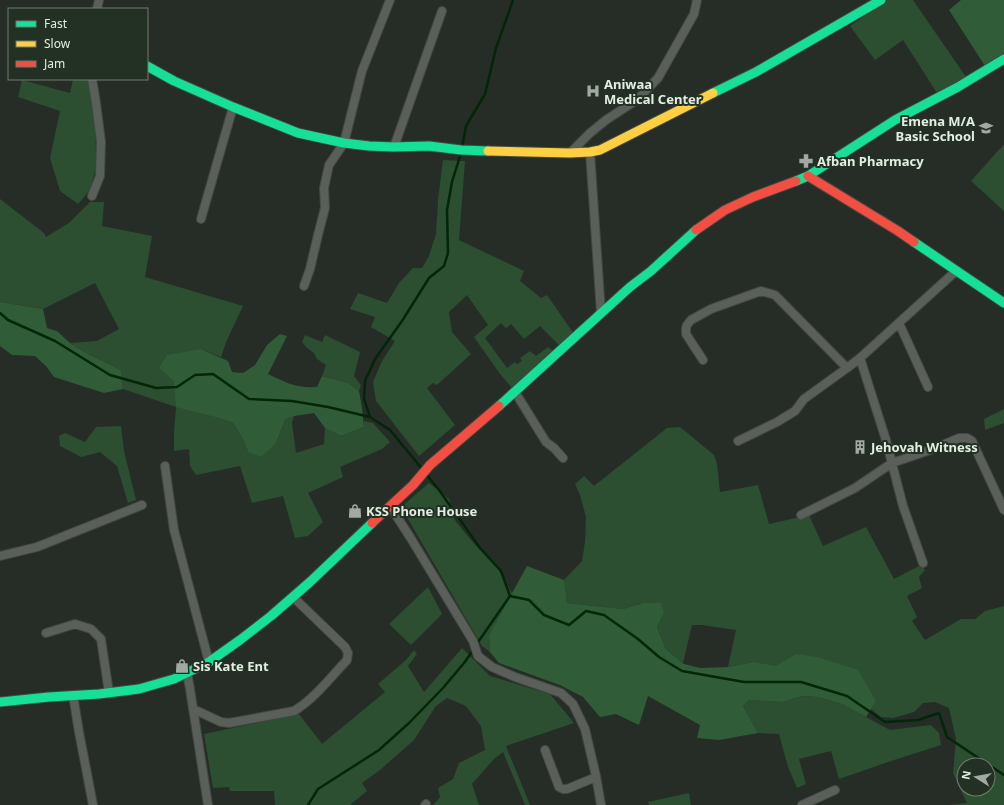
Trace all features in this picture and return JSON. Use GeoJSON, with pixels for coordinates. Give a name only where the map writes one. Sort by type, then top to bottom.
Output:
{"type":"FeatureCollection","features":[{"type":"Feature","properties":{"kind":"street"},"geometry":{"type":"LineString","coordinates":[[304,286],[310,269],[325,208],[324,188],[329,165],[344,143],[362,71],[389,0]]}},
{"type":"Feature","properties":{"kind":"street"},"geometry":{"type":"LineString","coordinates":[[570,153],[590,133],[606,120],[638,99],[658,78],[694,14],[697,0]]}},
{"type":"Feature","properties":{"kind":"street"},"geometry":{"type":"LineString","coordinates":[[148,67],[174,81],[298,133],[344,143],[394,147],[429,146],[461,150],[570,153],[590,152],[600,150],[756,72],[881,0]]}},
{"type":"Feature","properties":{"kind":"street"},"geometry":{"type":"LineString","coordinates":[[394,147],[442,11]]}},
{"type":"Feature","properties":{"kind":"street"},"geometry":{"type":"LineString","coordinates":[[0,702],[140,689],[155,686],[187,673],[208,662],[271,616],[310,582],[413,486],[430,465],[515,392],[601,313],[630,287],[651,271],[699,227],[725,210],[753,197],[808,176],[895,120],[958,87],[1004,59]]}},
{"type":"Feature","properties":{"kind":"street"},"geometry":{"type":"LineString","coordinates":[[92,80],[101,142],[100,176],[92,196]]}},
{"type":"Feature","properties":{"kind":"street"},"geometry":{"type":"LineString","coordinates":[[201,219],[233,107]]}},
{"type":"Feature","properties":{"kind":"street"},"geometry":{"type":"LineString","coordinates":[[590,152],[601,313]]}},
{"type":"Feature","properties":{"kind":"street"},"geometry":{"type":"LineString","coordinates":[[808,176],[898,231],[1004,303]]}},
{"type":"Feature","properties":{"kind":"street"},"geometry":{"type":"LineString","coordinates":[[738,441],[777,422],[795,411],[804,399],[860,358],[956,271]]}},
{"type":"Feature","properties":{"kind":"street"},"geometry":{"type":"LineString","coordinates":[[703,360],[685,331],[691,320],[711,310],[761,291],[775,296],[847,368]]}},
{"type":"Feature","properties":{"kind":"street"},"geometry":{"type":"LineString","coordinates":[[899,323],[928,387]]}},
{"type":"Feature","properties":{"kind":"street"},"geometry":{"type":"LineString","coordinates":[[860,358],[886,440],[903,506],[923,563]]}},
{"type":"Feature","properties":{"kind":"street"},"geometry":{"type":"LineString","coordinates":[[515,392],[546,442],[563,458]]}},
{"type":"Feature","properties":{"kind":"street"},"geometry":{"type":"LineString","coordinates":[[801,515],[855,488],[892,463],[933,449],[959,438],[967,438],[972,441],[1004,510]]}},
{"type":"Feature","properties":{"kind":"street"},"geometry":{"type":"LineString","coordinates":[[166,466],[174,530],[208,662]]}},
{"type":"Feature","properties":{"kind":"street"},"geometry":{"type":"LineString","coordinates":[[0,556],[37,547],[142,506]]}},
{"type":"Feature","properties":{"kind":"street"},"geometry":{"type":"LineString","coordinates":[[390,506],[473,641],[478,656],[492,667],[515,677],[561,693],[573,704],[586,729],[601,805]]}},
{"type":"Feature","properties":{"kind":"street"},"geometry":{"type":"LineString","coordinates":[[193,709],[221,722],[229,723],[294,711],[313,696],[347,660],[348,653],[345,647],[293,597]]}},
{"type":"Feature","properties":{"kind":"street"},"geometry":{"type":"LineString","coordinates":[[46,633],[75,624],[91,629],[101,639],[109,693]]}},
{"type":"Feature","properties":{"kind":"street"},"geometry":{"type":"LineString","coordinates":[[187,673],[208,805]]}},
{"type":"Feature","properties":{"kind":"street"},"geometry":{"type":"LineString","coordinates":[[73,695],[93,805]]}},
{"type":"Feature","properties":{"kind":"street"},"geometry":{"type":"LineString","coordinates":[[545,750],[559,787],[567,789],[596,777]]}},
{"type":"Feature","properties":{"kind":"street"},"geometry":{"type":"LineString","coordinates":[[802,805],[835,790]]}},
{"type":"Feature","properties":{"kind":"green space"},"geometry":{"type":"Polygon","coordinates":[[[887,0],[913,0],[966,77],[937,93],[903,40],[875,60],[850,26],[887,0]]]}},
{"type":"Feature","properties":{"kind":"green space"},"geometry":{"type":"Polygon","coordinates":[[[961,0],[1004,0],[1004,53],[985,66],[949,10],[961,0]]]}},
{"type":"Feature","properties":{"kind":"green space"},"geometry":{"type":"Polygon","coordinates":[[[22,80],[70,93],[73,80],[95,80],[96,168],[90,190],[78,204],[60,191],[50,158],[60,111],[18,97],[22,80]]]}},
{"type":"Feature","properties":{"kind":"green space"},"geometry":{"type":"Polygon","coordinates":[[[1004,144],[1004,211],[971,181],[1004,144]]]}},
{"type":"Feature","properties":{"kind":"green space"},"geometry":{"type":"Polygon","coordinates":[[[443,160],[465,161],[459,240],[524,271],[520,281],[541,298],[547,295],[574,334],[560,346],[540,326],[524,339],[511,324],[506,328],[501,323],[485,338],[507,368],[515,362],[517,364],[522,361],[520,358],[530,351],[536,356],[548,347],[554,352],[512,388],[500,374],[474,337],[488,325],[467,295],[449,312],[452,332],[471,354],[437,385],[433,383],[427,388],[455,425],[419,456],[376,401],[373,382],[382,361],[395,341],[371,327],[375,317],[350,309],[358,293],[387,303],[399,283],[413,268],[422,268],[429,256],[436,234],[438,200],[443,160]]]}},
{"type":"Feature","properties":{"kind":"green space"},"geometry":{"type":"Polygon","coordinates":[[[0,199],[44,233],[46,237],[69,223],[90,202],[104,202],[102,226],[152,236],[145,277],[243,306],[227,340],[221,357],[201,349],[216,417],[233,423],[244,441],[248,452],[276,443],[285,420],[294,416],[292,423],[296,453],[324,444],[325,428],[341,436],[364,427],[364,421],[373,423],[390,442],[382,449],[340,467],[343,477],[308,493],[323,522],[308,536],[295,538],[283,496],[252,503],[240,466],[196,475],[190,466],[189,449],[174,451],[176,407],[123,389],[121,370],[86,353],[70,343],[97,341],[119,329],[95,283],[43,309],[0,302],[0,199]]]}},
{"type":"Feature","properties":{"kind":"green space"},"geometry":{"type":"Polygon","coordinates":[[[0,302],[43,309],[47,328],[57,331],[70,343],[86,353],[121,370],[123,389],[104,393],[54,377],[46,366],[35,356],[12,355],[0,346],[0,302]]]}},
{"type":"Feature","properties":{"kind":"green space"},"geometry":{"type":"Polygon","coordinates":[[[280,334],[287,336],[268,374],[286,382],[303,387],[317,387],[322,376],[348,383],[359,391],[364,427],[341,436],[325,428],[314,413],[294,416],[285,420],[276,443],[261,457],[248,452],[244,441],[233,423],[176,407],[174,381],[159,368],[167,355],[201,349],[228,361],[232,372],[243,373],[255,365],[267,345],[280,334]]]}},
{"type":"Feature","properties":{"kind":"green space"},"geometry":{"type":"Polygon","coordinates":[[[305,335],[322,342],[325,335],[360,352],[354,376],[361,385],[359,391],[348,383],[322,376],[326,365],[317,359],[314,353],[302,342],[305,335]]]}},
{"type":"Feature","properties":{"kind":"green space"},"geometry":{"type":"Polygon","coordinates":[[[1004,409],[1004,423],[985,430],[984,419],[1004,409]]]}},
{"type":"Feature","properties":{"kind":"green space"},"geometry":{"type":"Polygon","coordinates":[[[121,426],[124,451],[136,500],[128,503],[117,466],[100,452],[81,457],[60,446],[59,436],[65,433],[85,442],[96,427],[121,426]]]}},
{"type":"Feature","properties":{"kind":"green space"},"geometry":{"type":"Polygon","coordinates":[[[680,427],[714,455],[717,464],[720,492],[758,485],[769,524],[809,515],[823,546],[866,527],[894,579],[921,565],[925,570],[919,577],[922,588],[907,596],[917,617],[912,621],[925,640],[961,619],[975,619],[985,611],[1004,606],[1004,805],[949,805],[967,803],[964,797],[996,797],[996,757],[956,757],[956,779],[953,773],[956,739],[949,708],[935,702],[923,703],[914,712],[893,718],[881,717],[871,709],[876,700],[796,654],[776,667],[753,662],[728,667],[736,630],[692,625],[683,663],[666,649],[657,627],[664,614],[643,603],[623,609],[567,603],[564,580],[582,561],[585,542],[586,517],[580,495],[575,484],[584,476],[594,486],[667,428],[680,427]]]}},
{"type":"Feature","properties":{"kind":"green space"},"geometry":{"type":"Polygon","coordinates":[[[429,483],[449,499],[454,519],[470,539],[498,569],[512,593],[489,635],[490,652],[482,646],[401,507],[429,483]]]}},
{"type":"Feature","properties":{"kind":"green space"},"geometry":{"type":"Polygon","coordinates":[[[527,566],[564,580],[567,603],[623,609],[643,603],[661,603],[664,614],[657,627],[666,649],[684,664],[700,668],[728,667],[753,662],[776,666],[796,654],[817,657],[858,670],[876,701],[866,717],[842,704],[818,697],[802,696],[783,702],[749,700],[743,706],[758,733],[719,740],[697,738],[700,725],[648,696],[639,725],[616,714],[600,717],[583,697],[560,685],[499,663],[490,652],[489,635],[527,566]]]}},
{"type":"Feature","properties":{"kind":"green space"},"geometry":{"type":"Polygon","coordinates":[[[428,587],[442,614],[411,645],[389,624],[428,587]]]}},
{"type":"Feature","properties":{"kind":"green space"},"geometry":{"type":"Polygon","coordinates":[[[462,648],[490,676],[550,694],[574,723],[506,746],[530,805],[525,805],[503,752],[494,759],[472,784],[479,805],[433,805],[440,797],[438,788],[453,779],[459,763],[485,750],[481,726],[466,706],[447,698],[436,706],[414,740],[380,770],[362,783],[367,791],[350,805],[275,805],[274,791],[230,791],[229,787],[213,788],[204,734],[299,714],[322,744],[385,692],[378,684],[406,660],[414,650],[417,654],[408,666],[424,692],[462,648]]]}},
{"type":"Feature","properties":{"kind":"green space"},"geometry":{"type":"Polygon","coordinates":[[[802,696],[818,697],[842,704],[890,730],[931,725],[939,733],[941,745],[839,779],[831,751],[799,759],[806,784],[797,788],[788,767],[779,734],[758,733],[743,706],[749,700],[783,702],[802,696]]]}},
{"type":"Feature","properties":{"kind":"green space"},"geometry":{"type":"Polygon","coordinates":[[[689,793],[691,805],[649,805],[648,802],[689,793]]]}},
{"type":"Feature","properties":{"kind":"waterway"},"geometry":{"type":"LineString","coordinates":[[462,148],[466,126],[485,94],[496,48],[513,0]]}},
{"type":"Feature","properties":{"kind":"waterway"},"geometry":{"type":"LineString","coordinates":[[370,417],[364,399],[365,381],[375,359],[402,321],[429,278],[444,266],[448,253],[447,210],[452,182],[461,153]]}},
{"type":"Feature","properties":{"kind":"waterway"},"geometry":{"type":"LineString","coordinates":[[0,313],[8,320],[55,341],[110,375],[156,388],[177,387],[195,375],[213,374],[249,399],[292,401],[328,407],[370,417],[390,430],[423,470]]}},
{"type":"Feature","properties":{"kind":"waterway"},"geometry":{"type":"LineString","coordinates":[[426,474],[480,548],[501,571],[510,596],[529,600],[544,615],[569,625],[586,611],[604,615],[638,639],[659,657],[682,671],[744,682],[801,682],[847,696],[885,722],[918,720],[939,713],[947,737],[1004,775]]}},
{"type":"Feature","properties":{"kind":"waterway"},"geometry":{"type":"LineString","coordinates":[[476,645],[510,596]]}},
{"type":"Feature","properties":{"kind":"waterway"},"geometry":{"type":"LineString","coordinates":[[308,805],[318,789],[379,750],[409,723],[443,688],[474,649]]}},
{"type":"Feature","properties":{"kind":"traffic: fast"},"geometry":{"type":"LineString","coordinates":[[713,93],[756,72],[881,0]]}},
{"type":"Feature","properties":{"kind":"traffic: fast"},"geometry":{"type":"LineString","coordinates":[[796,181],[808,176],[895,120],[958,87],[1004,59]]}},
{"type":"Feature","properties":{"kind":"traffic: fast"},"geometry":{"type":"LineString","coordinates":[[148,67],[174,81],[298,133],[344,143],[369,146],[429,146],[461,150],[488,151]]}},
{"type":"Feature","properties":{"kind":"traffic: fast"},"geometry":{"type":"LineString","coordinates":[[499,406],[630,287],[651,271],[696,230]]}},
{"type":"Feature","properties":{"kind":"traffic: fast"},"geometry":{"type":"LineString","coordinates":[[914,242],[1004,303]]}},
{"type":"Feature","properties":{"kind":"traffic: fast"},"geometry":{"type":"LineString","coordinates":[[0,702],[99,694],[139,689],[174,679],[209,662],[271,616],[310,582],[372,523]]}},
{"type":"Feature","properties":{"kind":"traffic: slow"},"geometry":{"type":"LineString","coordinates":[[488,151],[570,153],[600,150],[713,93]]}},
{"type":"Feature","properties":{"kind":"traffic: jam"},"geometry":{"type":"LineString","coordinates":[[808,176],[914,242]]}},
{"type":"Feature","properties":{"kind":"traffic: jam"},"geometry":{"type":"LineString","coordinates":[[696,230],[725,210],[753,197],[796,181]]}},
{"type":"Feature","properties":{"kind":"traffic: jam"},"geometry":{"type":"LineString","coordinates":[[372,523],[413,485],[430,465],[499,406]]}},
{"type":"Feature","properties":{"kind":"place","name":"Aniwaa Medical Center"},"geometry":{"type":"Point","coordinates":[593,91]}},
{"type":"Feature","properties":{"kind":"place","name":"Emena M/A Basic School"},"geometry":{"type":"Point","coordinates":[986,128]}},
{"type":"Feature","properties":{"kind":"place","name":"Afban Pharmacy"},"geometry":{"type":"Point","coordinates":[806,161]}},
{"type":"Feature","properties":{"kind":"place","name":"Jehovah Witness"},"geometry":{"type":"Point","coordinates":[860,447]}},
{"type":"Feature","properties":{"kind":"place","name":"KSS Phone House"},"geometry":{"type":"Point","coordinates":[355,511]}},
{"type":"Feature","properties":{"kind":"place","name":"Sis Kate Ent"},"geometry":{"type":"Point","coordinates":[182,666]}}]}
